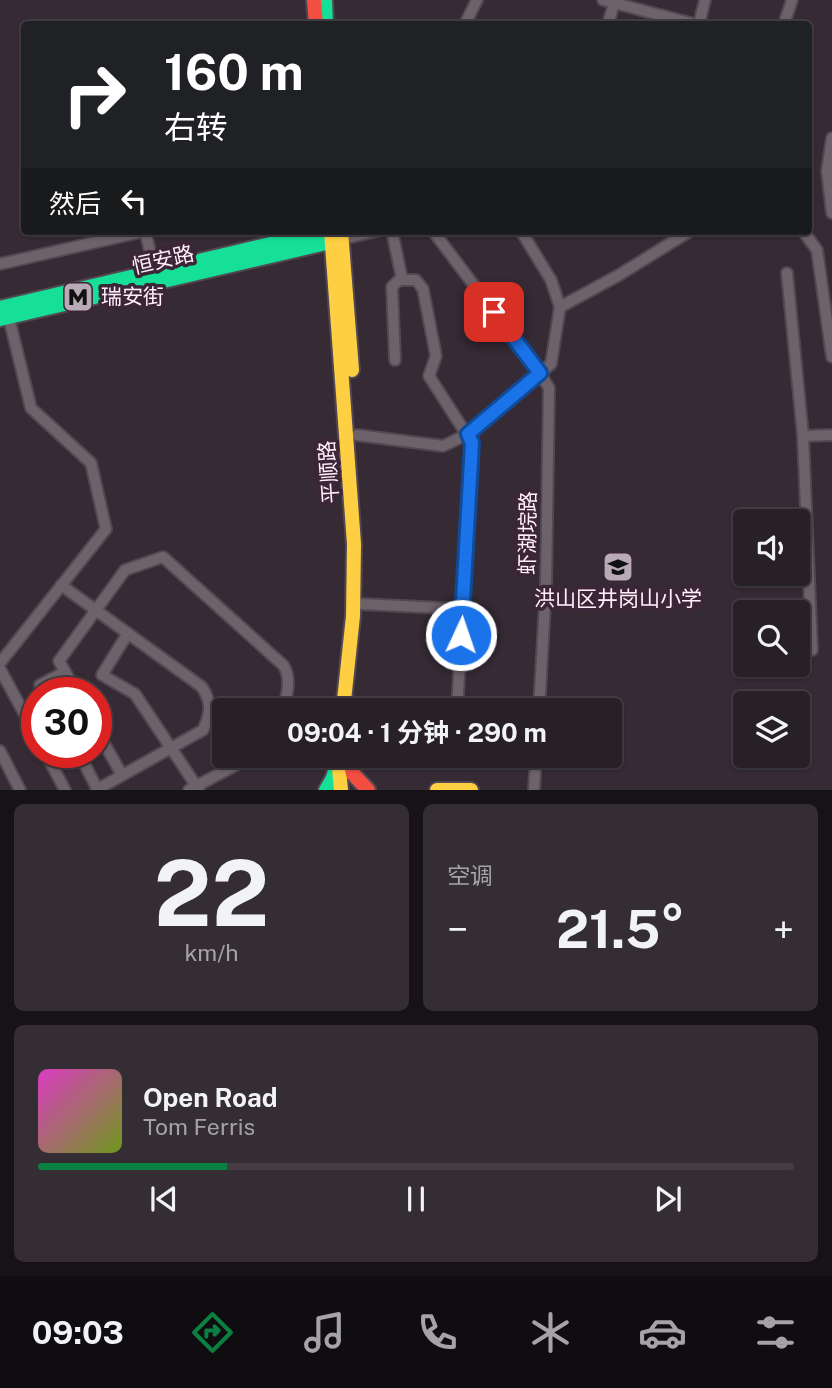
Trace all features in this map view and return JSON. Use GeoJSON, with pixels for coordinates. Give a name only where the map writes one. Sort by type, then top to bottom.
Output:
{"type":"FeatureCollection","features":[{"type":"Feature","properties":{"kind":"main road"},"geometry":{"type":"LineString","coordinates":[[314,0],[316,21]]}},
{"type":"Feature","properties":{"kind":"main road"},"geometry":{"type":"LineString","coordinates":[[325,0],[326,21]]}},
{"type":"Feature","properties":{"kind":"main road","name":"恒安路"},"geometry":{"type":"LineString","coordinates":[[4,313],[155,271],[335,235]]}},
{"type":"Feature","properties":{"kind":"main road","name":"恒安路"},"geometry":{"type":"LineString","coordinates":[[4,313],[335,235]]}},
{"type":"Feature","properties":{"kind":"main road","name":"平顺路"},"geometry":{"type":"LineString","coordinates":[[335,235],[357,435],[362,542],[361,604],[354,698]]}},
{"type":"Feature","properties":{"kind":"main road","name":"平顺路"},"geometry":{"type":"LineString","coordinates":[[335,235],[336,319],[354,544],[354,603],[344,698]]}},
{"type":"Feature","properties":{"kind":"main road"},"geometry":{"type":"LineString","coordinates":[[326,789],[337,768]]}},
{"type":"Feature","properties":{"kind":"main road"},"geometry":{"type":"LineString","coordinates":[[341,789],[342,768]]}},
{"type":"Feature","properties":{"kind":"main road"},"geometry":{"type":"LineString","coordinates":[[349,768],[368,789]]}},
{"type":"Feature","properties":{"kind":"main road"},"geometry":{"type":"LineString","coordinates":[[437,789],[471,789]]}},
{"type":"Feature","properties":{"kind":"street"},"geometry":{"type":"LineString","coordinates":[[466,21],[477,0]]}},
{"type":"Feature","properties":{"kind":"street"},"geometry":{"type":"LineString","coordinates":[[603,0],[685,21]]}},
{"type":"Feature","properties":{"kind":"street"},"geometry":{"type":"LineString","coordinates":[[697,21],[705,0]]}},
{"type":"Feature","properties":{"kind":"street"},"geometry":{"type":"LineString","coordinates":[[786,21],[792,0]]}},
{"type":"Feature","properties":{"kind":"street"},"geometry":{"type":"LineString","coordinates":[[609,21],[615,1]]}},
{"type":"Feature","properties":{"kind":"street"},"geometry":{"type":"LineString","coordinates":[[832,138],[827,171],[832,213]]}},
{"type":"Feature","properties":{"kind":"street"},"geometry":{"type":"LineString","coordinates":[[0,264],[127,235]]}},
{"type":"Feature","properties":{"kind":"street"},"geometry":{"type":"LineString","coordinates":[[146,235],[155,271]]}},
{"type":"Feature","properties":{"kind":"street"},"geometry":{"type":"LineString","coordinates":[[393,235],[402,279]]}},
{"type":"Feature","properties":{"kind":"street"},"geometry":{"type":"LineString","coordinates":[[436,235],[540,373]]}},
{"type":"Feature","properties":{"kind":"street"},"geometry":{"type":"LineString","coordinates":[[357,435],[443,446],[468,434],[551,364],[560,307],[551,280],[523,235]]}},
{"type":"Feature","properties":{"kind":"street"},"geometry":{"type":"LineString","coordinates":[[560,307],[684,235]]}},
{"type":"Feature","properties":{"kind":"street"},"geometry":{"type":"LineString","coordinates":[[806,235],[817,250],[832,357]]}},
{"type":"Feature","properties":{"kind":"street"},"geometry":{"type":"LineString","coordinates":[[787,273],[803,436],[812,650]]}},
{"type":"Feature","properties":{"kind":"street"},"geometry":{"type":"LineString","coordinates":[[395,360],[392,287],[402,279],[416,280],[423,289],[436,356],[429,376],[472,443],[458,698]]}},
{"type":"Feature","properties":{"kind":"street"},"geometry":{"type":"LineString","coordinates":[[0,663],[106,529],[91,463],[32,408],[4,313]]}},
{"type":"Feature","properties":{"kind":"street","name":"虾湖垸路"},"geometry":{"type":"LineString","coordinates":[[540,373],[549,388],[546,585],[540,698]]}},
{"type":"Feature","properties":{"kind":"street"},"geometry":{"type":"LineString","coordinates":[[803,436],[832,435]]}},
{"type":"Feature","properties":{"kind":"street"},"geometry":{"type":"LineString","coordinates":[[68,677],[59,662],[125,570],[163,557],[283,665],[287,671],[287,698]]}},
{"type":"Feature","properties":{"kind":"street"},"geometry":{"type":"LineString","coordinates":[[61,585],[202,687],[210,699],[210,716],[202,730],[171,748],[97,789],[86,768]]}},
{"type":"Feature","properties":{"kind":"street"},"geometry":{"type":"LineString","coordinates":[[361,604],[462,609]]}},
{"type":"Feature","properties":{"kind":"street"},"geometry":{"type":"LineString","coordinates":[[128,634],[102,675],[135,694],[195,788],[231,768]]}},
{"type":"Feature","properties":{"kind":"street"},"geometry":{"type":"LineString","coordinates":[[0,669],[21,708]]}},
{"type":"Feature","properties":{"kind":"street"},"geometry":{"type":"LineString","coordinates":[[55,677],[65,672]]}},
{"type":"Feature","properties":{"kind":"street"},"geometry":{"type":"LineString","coordinates":[[0,751],[20,789]]}},
{"type":"Feature","properties":{"kind":"street"},"geometry":{"type":"LineString","coordinates":[[112,757],[122,775]]}},
{"type":"Feature","properties":{"kind":"street"},"geometry":{"type":"LineString","coordinates":[[54,768],[65,789]]}},
{"type":"Feature","properties":{"kind":"street"},"geometry":{"type":"LineString","coordinates":[[534,789],[535,768]]}},
{"type":"Feature","properties":{"kind":"traffic: fast"},"geometry":{"type":"LineString","coordinates":[[325,0],[326,21]]}},
{"type":"Feature","properties":{"kind":"traffic: fast"},"geometry":{"type":"LineString","coordinates":[[0,308],[309,235]]}},
{"type":"Feature","properties":{"kind":"traffic: fast"},"geometry":{"type":"LineString","coordinates":[[0,319],[339,240]]}},
{"type":"Feature","properties":{"kind":"traffic: fast"},"geometry":{"type":"LineString","coordinates":[[326,790],[336,768]]}},
{"type":"Feature","properties":{"kind":"traffic: slow"},"geometry":{"type":"LineString","coordinates":[[331,235],[354,544],[353,616],[344,698]]}},
{"type":"Feature","properties":{"kind":"traffic: slow"},"geometry":{"type":"LineString","coordinates":[[341,235],[352,370]]}},
{"type":"Feature","properties":{"kind":"traffic: slow"},"geometry":{"type":"LineString","coordinates":[[339,768],[341,790]]}},
{"type":"Feature","properties":{"kind":"traffic: slow"},"geometry":{"type":"LineString","coordinates":[[437,790],[471,790]]}},
{"type":"Feature","properties":{"kind":"traffic: jam"},"geometry":{"type":"LineString","coordinates":[[314,0],[316,21]]}},
{"type":"Feature","properties":{"kind":"traffic: jam"},"geometry":{"type":"LineString","coordinates":[[352,768],[353,774],[368,790]]}},
{"type":"Feature","properties":{"kind":"place","name":"瑞安街"},"geometry":{"type":"Point","coordinates":[78,297]}},
{"type":"Feature","properties":{"kind":"place","name":"洪山区井岗山小学"},"geometry":{"type":"Point","coordinates":[618,567]}},
{"type":"Feature","properties":{"kind":"route"},"geometry":{"type":"LineString","coordinates":[[461,635],[472,443],[468,434],[540,373],[494,312]]}}]}
